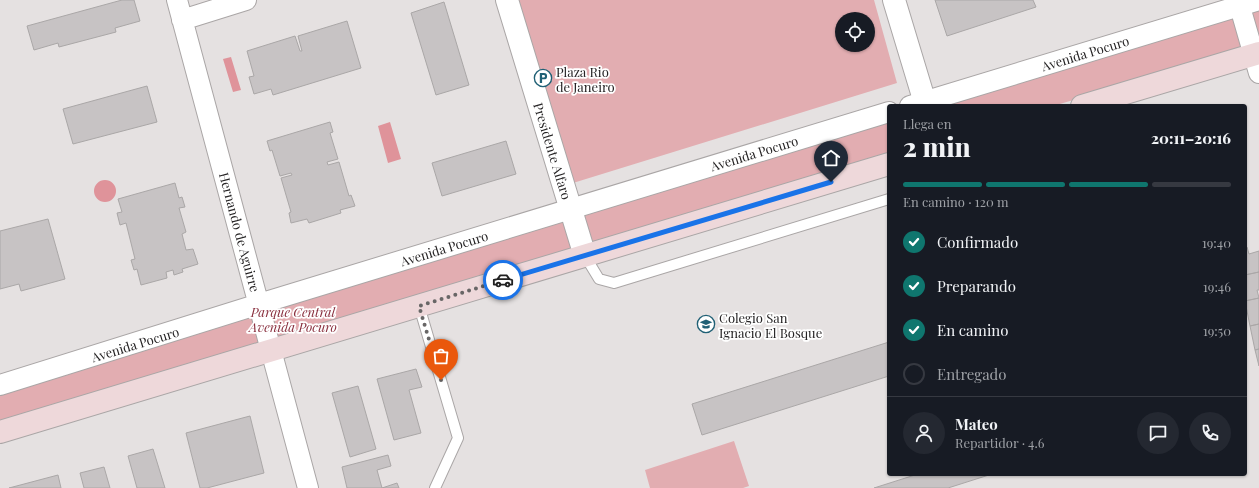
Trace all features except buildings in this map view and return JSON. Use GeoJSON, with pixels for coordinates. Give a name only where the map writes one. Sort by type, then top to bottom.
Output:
{"type":"FeatureCollection","features":[{"type":"Feature","properties":{"kind":"main road"},"geometry":{"type":"LineString","coordinates":[[1090,104],[1257,60]]}},
{"type":"Feature","properties":{"kind":"main road"},"geometry":{"type":"LineString","coordinates":[[0,432],[887,165]]}},
{"type":"Feature","properties":{"kind":"street","name":"Hernando de Aguirre"},"geometry":{"type":"LineString","coordinates":[[177,0],[308,488]]}},
{"type":"Feature","properties":{"kind":"street"},"geometry":{"type":"LineString","coordinates":[[182,20],[246,0]]}},
{"type":"Feature","properties":{"kind":"street","name":"Presidente Alfaro"},"geometry":{"type":"LineString","coordinates":[[506,0],[586,256]]}},
{"type":"Feature","properties":{"kind":"street"},"geometry":{"type":"LineString","coordinates":[[894,0],[920,104]]}},
{"type":"Feature","properties":{"kind":"street","name":"Avenida Pocuro"},"geometry":{"type":"LineString","coordinates":[[923,104],[1239,3],[1259,0]]}},
{"type":"Feature","properties":{"kind":"street"},"geometry":{"type":"LineString","coordinates":[[1239,3],[1257,60]]}},
{"type":"Feature","properties":{"kind":"street","name":"Avenida Pocuro"},"geometry":{"type":"LineString","coordinates":[[0,385],[259,304],[887,113]]}},
{"type":"Feature","properties":{"kind":"lane"},"geometry":{"type":"LineString","coordinates":[[586,256],[599,279],[614,283],[887,200]]}},
{"type":"Feature","properties":{"kind":"lane"},"geometry":{"type":"LineString","coordinates":[[419,306],[458,438],[435,488]]}},
{"type":"Feature","properties":{"kind":"green space"},"geometry":{"type":"Polygon","coordinates":[[[519,0],[874,0],[897,83],[573,183],[519,0]]]}},
{"type":"Feature","properties":{"kind":"green space"},"geometry":{"type":"Polygon","coordinates":[[[1259,8],[1259,45],[1256,46],[1060,104],[939,104],[1259,8]]]}},
{"type":"Feature","properties":{"kind":"green space","name":"Parque Central Avenida Pocuro"},"geometry":{"type":"Polygon","coordinates":[[[887,120],[887,157],[0,421],[0,391],[887,120]]]}},
{"type":"Feature","properties":{"kind":"green space"},"geometry":{"type":"Polygon","coordinates":[[[734,441],[749,486],[743,488],[650,488],[645,470],[734,441]]]}},
{"type":"Feature","properties":{"kind":"shaded area"},"geometry":{"type":"Polygon","coordinates":[[[231,57],[241,90],[233,92],[223,59],[231,57]]]}},
{"type":"Feature","properties":{"kind":"shaded area"},"geometry":{"type":"Polygon","coordinates":[[[390,122],[401,159],[388,163],[378,126],[390,122]]]}},
{"type":"Feature","properties":{"kind":"shaded area"},"geometry":{"type":"Polygon","coordinates":[[[105,180],[113,183],[116,191],[113,199],[105,202],[97,199],[94,191],[97,183],[105,180]]]}},
{"type":"Feature","properties":{"kind":"way so far"},"geometry":{"type":"LineString","coordinates":[[441,380],[419,306],[503,280]]}},
{"type":"Feature","properties":{"kind":"place","name":"Plaza Rio de Janeiro"},"geometry":{"type":"Point","coordinates":[543,78]}},
{"type":"Feature","properties":{"kind":"place","name":"Colegio San Ignacio El Bosque"},"geometry":{"type":"Point","coordinates":[706,324]}},
{"type":"Feature","properties":{"kind":"route"},"geometry":{"type":"LineString","coordinates":[[503,280],[831,182]]}}]}
